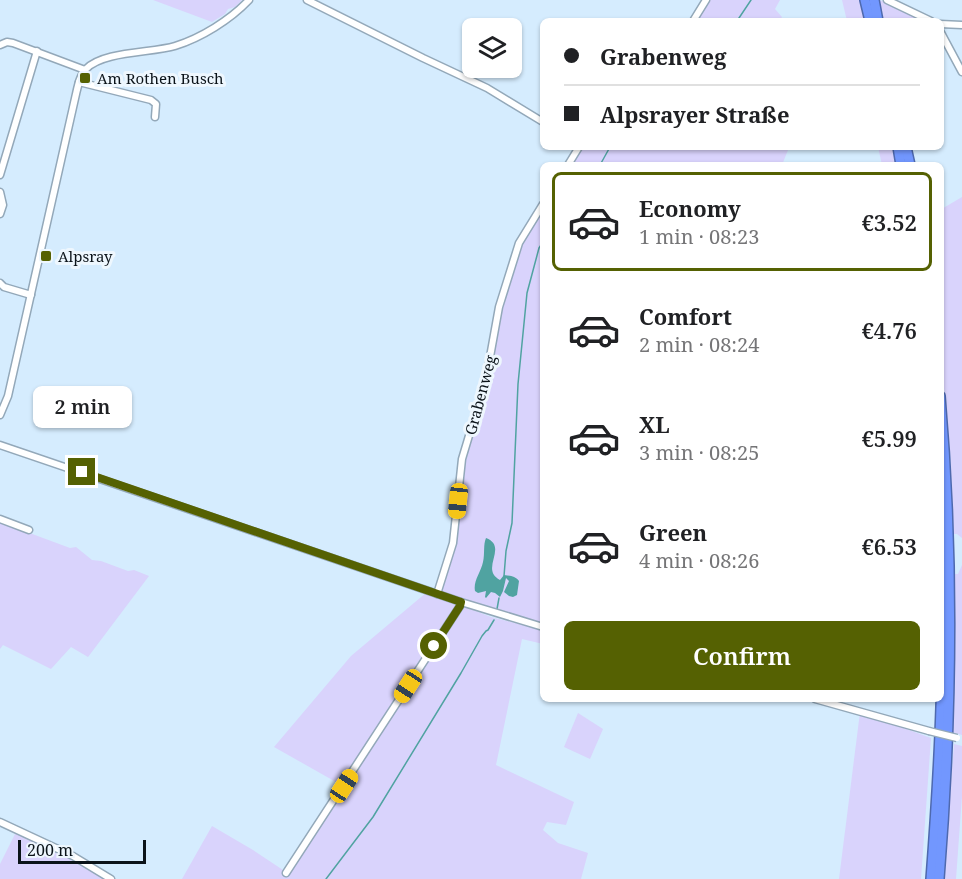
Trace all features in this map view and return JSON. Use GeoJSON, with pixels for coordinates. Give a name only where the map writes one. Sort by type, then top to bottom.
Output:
{"type":"FeatureCollection","features":[{"type":"Feature","properties":{"kind":"highway"},"geometry":{"type":"LineString","coordinates":[[865,0],[869,18]]}},
{"type":"Feature","properties":{"kind":"highway"},"geometry":{"type":"LineString","coordinates":[[873,0],[877,18]]}},
{"type":"Feature","properties":{"kind":"highway"},"geometry":{"type":"LineString","coordinates":[[939,879],[951,631],[948,501],[944,448]]}},
{"type":"Feature","properties":{"kind":"highway"},"geometry":{"type":"LineString","coordinates":[[931,879],[941,702]]}},
{"type":"Feature","properties":{"kind":"street"},"geometry":{"type":"LineString","coordinates":[[0,415],[8,396],[79,82],[85,70],[104,59],[167,48],[186,42],[218,25],[249,0]]}},
{"type":"Feature","properties":{"kind":"street"},"geometry":{"type":"LineString","coordinates":[[307,0],[488,88],[540,120]]}},
{"type":"Feature","properties":{"kind":"street"},"geometry":{"type":"LineString","coordinates":[[695,18],[706,0]]}},
{"type":"Feature","properties":{"kind":"street"},"geometry":{"type":"LineString","coordinates":[[887,0],[924,18]]}},
{"type":"Feature","properties":{"kind":"street"},"geometry":{"type":"LineString","coordinates":[[944,24],[962,26]]}},
{"type":"Feature","properties":{"kind":"street"},"geometry":{"type":"LineString","coordinates":[[944,38],[962,72]]}},
{"type":"Feature","properties":{"kind":"street"},"geometry":{"type":"LineString","coordinates":[[0,45],[7,42],[13,43],[85,70]]}},
{"type":"Feature","properties":{"kind":"street"},"geometry":{"type":"LineString","coordinates":[[0,176],[37,51]]}},
{"type":"Feature","properties":{"kind":"street"},"geometry":{"type":"LineString","coordinates":[[79,82],[151,100],[156,104],[155,117]]}},
{"type":"Feature","properties":{"kind":"street"},"geometry":{"type":"LineString","coordinates":[[0,192],[3,205],[0,214]]}},
{"type":"Feature","properties":{"kind":"street","name":"Grabenweg"},"geometry":{"type":"LineString","coordinates":[[437,594],[453,543],[462,459],[486,380],[499,307],[519,243],[540,209]]}},
{"type":"Feature","properties":{"kind":"street"},"geometry":{"type":"LineString","coordinates":[[0,283],[4,287],[32,295]]}},
{"type":"Feature","properties":{"kind":"street"},"geometry":{"type":"LineString","coordinates":[[0,446],[437,594],[540,626]]}},
{"type":"Feature","properties":{"kind":"street"},"geometry":{"type":"LineString","coordinates":[[0,519],[29,530]]}},
{"type":"Feature","properties":{"kind":"street"},"geometry":{"type":"LineString","coordinates":[[286,873],[461,602]]}},
{"type":"Feature","properties":{"kind":"street"},"geometry":{"type":"LineString","coordinates":[[826,702],[959,739]]}},
{"type":"Feature","properties":{"kind":"street"},"geometry":{"type":"LineString","coordinates":[[0,822],[73,856],[111,879]]}},
{"type":"Feature","properties":{"kind":"shaded area"},"geometry":{"type":"Polygon","coordinates":[[[153,0],[242,0],[212,22],[153,0]]]}},
{"type":"Feature","properties":{"kind":"shaded area"},"geometry":{"type":"Polygon","coordinates":[[[706,0],[780,0],[775,9],[782,17],[781,18],[695,18],[706,0]]]}},
{"type":"Feature","properties":{"kind":"shaded area"},"geometry":{"type":"Polygon","coordinates":[[[842,0],[861,0],[865,18],[846,18],[842,0]]]}},
{"type":"Feature","properties":{"kind":"shaded area"},"geometry":{"type":"Polygon","coordinates":[[[879,0],[921,18],[883,18],[879,0]]]}},
{"type":"Feature","properties":{"kind":"shaded area"},"geometry":{"type":"Polygon","coordinates":[[[577,150],[788,150],[783,162],[570,162],[577,150]]]}},
{"type":"Feature","properties":{"kind":"shaded area"},"geometry":{"type":"Polygon","coordinates":[[[879,150],[894,150],[896,162],[881,162],[879,150]]]}},
{"type":"Feature","properties":{"kind":"shaded area"},"geometry":{"type":"Polygon","coordinates":[[[962,197],[962,538],[953,534],[950,450],[944,388],[944,208],[962,197]]]}},
{"type":"Feature","properties":{"kind":"shaded area"},"geometry":{"type":"Polygon","coordinates":[[[540,209],[540,626],[437,594],[453,543],[462,459],[477,413],[499,307],[519,243],[540,209]]]}},
{"type":"Feature","properties":{"kind":"shaded area"},"geometry":{"type":"Polygon","coordinates":[[[0,522],[70,548],[76,547],[92,560],[149,576],[88,657],[71,647],[51,669],[3,645],[0,649],[0,522]]]}},
{"type":"Feature","properties":{"kind":"shaded area"},"geometry":{"type":"Polygon","coordinates":[[[486,538],[495,547],[492,564],[494,575],[500,580],[504,575],[513,576],[519,581],[517,595],[513,597],[504,592],[509,581],[506,578],[500,597],[491,592],[486,598],[486,591],[478,593],[475,591],[475,584],[483,562],[486,538]]]}},
{"type":"Feature","properties":{"kind":"shaded area"},"geometry":{"type":"Polygon","coordinates":[[[962,565],[962,735],[952,732],[955,574],[958,574],[962,565]]]}},
{"type":"Feature","properties":{"kind":"shaded area"},"geometry":{"type":"Polygon","coordinates":[[[427,592],[491,617],[540,629],[540,643],[522,639],[496,765],[574,802],[566,825],[547,822],[543,830],[558,843],[588,853],[581,879],[182,879],[212,826],[286,872],[343,786],[274,747],[351,656],[427,592]]]}},
{"type":"Feature","properties":{"kind":"shaded area"},"geometry":{"type":"Polygon","coordinates":[[[860,712],[931,738],[921,879],[839,879],[860,712]]]}},
{"type":"Feature","properties":{"kind":"shaded area"},"geometry":{"type":"Polygon","coordinates":[[[578,713],[603,729],[590,759],[564,747],[578,713]]]}},
{"type":"Feature","properties":{"kind":"shaded area"},"geometry":{"type":"Polygon","coordinates":[[[954,744],[962,746],[962,796],[956,879],[943,879],[954,744]]]}},
{"type":"Feature","properties":{"kind":"shaded area"},"geometry":{"type":"Polygon","coordinates":[[[16,832],[73,856],[111,879],[0,879],[0,864],[16,832]]]}},
{"type":"Feature","properties":{"kind":"waterway"},"geometry":{"type":"LineString","coordinates":[[739,18],[751,0]]}},
{"type":"Feature","properties":{"kind":"waterway"},"geometry":{"type":"LineString","coordinates":[[602,162],[608,150]]}},
{"type":"Feature","properties":{"kind":"waterway"},"geometry":{"type":"LineString","coordinates":[[504,576],[512,523],[518,384],[527,293],[540,246]]}},
{"type":"Feature","properties":{"kind":"waterway"},"geometry":{"type":"LineString","coordinates":[[497,609],[499,598]]}},
{"type":"Feature","properties":{"kind":"waterway"},"geometry":{"type":"LineString","coordinates":[[326,879],[373,817],[482,636],[494,620]]}},
{"type":"Feature","properties":{"kind":"place","name":"Am Rothen Busch"},"geometry":{"type":"Point","coordinates":[85,78]}},
{"type":"Feature","properties":{"kind":"place","name":"Alpsray"},"geometry":{"type":"Point","coordinates":[46,256]}},
{"type":"Feature","properties":{"kind":"route"},"geometry":{"type":"LineString","coordinates":[[82,472],[461,602],[434,646]]}}]}
